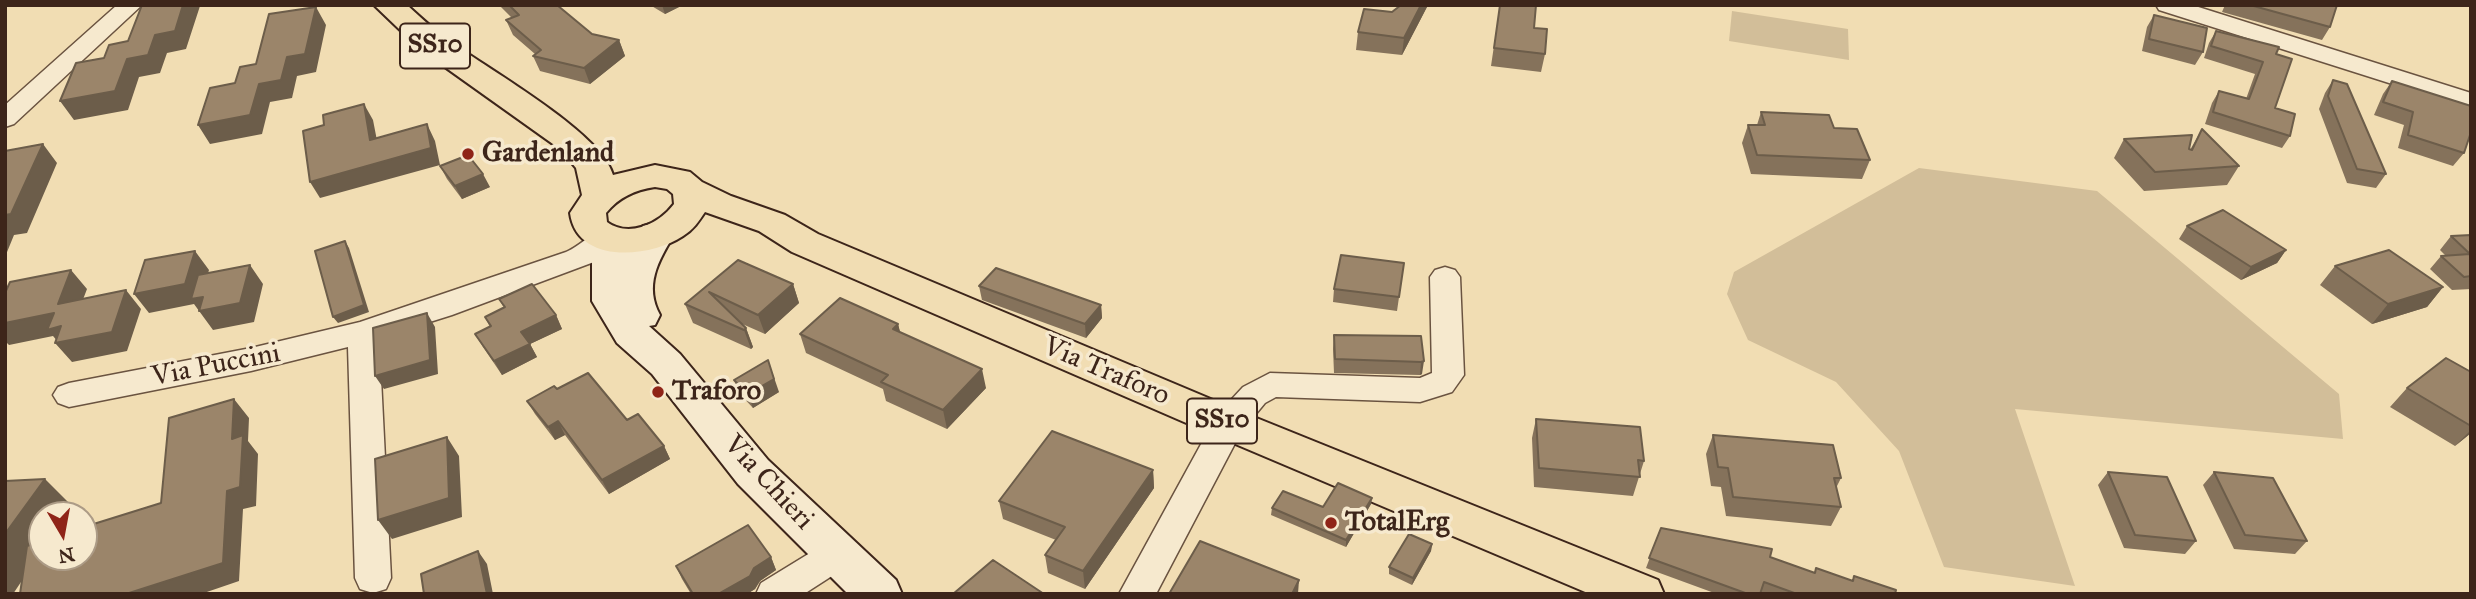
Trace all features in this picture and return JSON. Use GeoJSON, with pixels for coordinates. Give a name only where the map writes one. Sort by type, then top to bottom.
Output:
{"type":"FeatureCollection","features":[{"type":"Feature","properties":{"kind":"main road","name":"Via Chieri"},"geometry":{"type":"LineString","coordinates":[[389,5],[432,43],[587,155],[593,165],[598,220],[611,257],[609,290],[614,309],[631,333],[666,363],[753,472],[879,594]]}},
{"type":"Feature","properties":{"kind":"main road","name":"Via Chieri"},"geometry":{"type":"LineString","coordinates":[[486,80],[550,108],[596,135],[626,162],[655,176],[678,180],[690,190]]}},
{"type":"Feature","properties":{"kind":"main road"},"geometry":{"type":"LineString","coordinates":[[598,220],[628,181],[655,176]]}},
{"type":"Feature","properties":{"kind":"main road"},"geometry":{"type":"LineString","coordinates":[[662,232],[688,212],[693,197],[690,190]]}},
{"type":"Feature","properties":{"kind":"main road","name":"Via Traforo"},"geometry":{"type":"LineString","coordinates":[[690,190],[718,204],[772,223],[805,243],[1228,424],[1641,594]]}},
{"type":"Feature","properties":{"kind":"main road","name":"Via Traforo"},"geometry":{"type":"LineString","coordinates":[[598,220],[635,240],[662,232],[728,227],[805,243]]}},
{"type":"Feature","properties":{"kind":"main road","name":"Via Chieri"},"geometry":{"type":"LineString","coordinates":[[662,232],[639,260],[632,297],[666,363]]}},
{"type":"Feature","properties":{"kind":"street"},"geometry":{"type":"LineString","coordinates":[[5,119],[131,5]]}},
{"type":"Feature","properties":{"kind":"street"},"geometry":{"type":"LineString","coordinates":[[2166,5],[2471,101]]}},
{"type":"Feature","properties":{"kind":"street","name":"Via Puccini"},"geometry":{"type":"LineString","coordinates":[[69,395],[295,350],[363,332],[466,299],[592,252],[598,220]]}},
{"type":"Feature","properties":{"kind":"street"},"geometry":{"type":"LineString","coordinates":[[1138,594],[1228,424],[1254,396],[1270,385],[1420,390],[1441,384],[1448,374],[1445,276]]}},
{"type":"Feature","properties":{"kind":"street"},"geometry":{"type":"LineString","coordinates":[[363,332],[373,578]]}},
{"type":"Feature","properties":{"kind":"street"},"geometry":{"type":"LineString","coordinates":[[774,594],[836,555]]}},
{"type":"Feature","properties":{"kind":"shaded area"},"geometry":{"type":"Polygon","coordinates":[[[1732,11],[1848,29],[1849,60],[1729,41],[1732,11]]]}},
{"type":"Feature","properties":{"kind":"shaded area"},"geometry":{"type":"Polygon","coordinates":[[[1919,168],[2097,191],[2339,394],[2343,439],[2015,409],[2075,586],[1944,567],[1899,451],[1836,382],[1748,340],[1727,294],[1734,272],[1919,168]]]}},
{"type":"Feature","properties":{"kind":"building"},"geometry":{"type":"Polygon","coordinates":[[[142,5],[183,5],[175,31],[155,35],[148,55],[127,59],[115,91],[60,101],[76,63],[104,58],[109,45],[128,41],[142,5]]]}},
{"type":"Feature","properties":{"kind":"building"},"geometry":{"type":"Polygon","coordinates":[[[509,5],[557,5],[592,34],[619,40],[584,68],[533,56],[541,50],[506,20],[519,15],[509,5]]]}},
{"type":"Feature","properties":{"kind":"building"},"geometry":{"type":"Polygon","coordinates":[[[1401,5],[1421,5],[1404,38],[1358,32],[1364,9],[1392,12],[1401,5]]]}},
{"type":"Feature","properties":{"kind":"building"},"geometry":{"type":"Polygon","coordinates":[[[1500,5],[1536,5],[1534,28],[1547,29],[1545,54],[1494,48],[1500,5]]]}},
{"type":"Feature","properties":{"kind":"building"},"geometry":{"type":"Polygon","coordinates":[[[2250,5],[2337,5],[2330,27],[2250,5]]]}},
{"type":"Feature","properties":{"kind":"building"},"geometry":{"type":"Polygon","coordinates":[[[316,7],[305,54],[287,57],[281,80],[259,84],[250,115],[198,125],[210,88],[235,83],[240,67],[256,64],[269,14],[316,7]]]}},
{"type":"Feature","properties":{"kind":"building"},"geometry":{"type":"Polygon","coordinates":[[[2154,15],[2207,28],[2203,52],[2149,39],[2154,15]]]}},
{"type":"Feature","properties":{"kind":"building"},"geometry":{"type":"Polygon","coordinates":[[[2216,31],[2279,47],[2276,54],[2292,59],[2275,108],[2295,114],[2290,136],[2213,112],[2219,91],[2249,99],[2263,62],[2211,46],[2216,31]]]}},
{"type":"Feature","properties":{"kind":"building"},"geometry":{"type":"Polygon","coordinates":[[[2333,80],[2347,84],[2386,174],[2357,169],[2328,96],[2333,80]]]}},
{"type":"Feature","properties":{"kind":"building"},"geometry":{"type":"Polygon","coordinates":[[[2392,81],[2471,106],[2471,132],[2464,153],[2408,135],[2413,112],[2383,102],[2392,81]]]}},
{"type":"Feature","properties":{"kind":"building"},"geometry":{"type":"Polygon","coordinates":[[[364,104],[370,140],[427,124],[431,148],[310,182],[303,131],[324,125],[323,115],[364,104]]]}},
{"type":"Feature","properties":{"kind":"building"},"geometry":{"type":"Polygon","coordinates":[[[1761,112],[1829,115],[1834,128],[1857,129],[1870,160],[1757,155],[1748,125],[1765,125],[1761,112]]]}},
{"type":"Feature","properties":{"kind":"building"},"geometry":{"type":"Polygon","coordinates":[[[2202,129],[2239,166],[2155,172],[2124,139],[2192,135],[2189,149],[2192,150],[2202,129]]]}},
{"type":"Feature","properties":{"kind":"building"},"geometry":{"type":"Polygon","coordinates":[[[43,144],[11,214],[5,215],[5,151],[43,144]]]}},
{"type":"Feature","properties":{"kind":"building"},"geometry":{"type":"Polygon","coordinates":[[[468,155],[483,174],[455,186],[440,166],[468,155]]]}},
{"type":"Feature","properties":{"kind":"building"},"geometry":{"type":"Polygon","coordinates":[[[2223,210],[2286,250],[2251,267],[2187,226],[2223,210]]]}},
{"type":"Feature","properties":{"kind":"building"},"geometry":{"type":"Polygon","coordinates":[[[2471,235],[2471,276],[2464,277],[2441,256],[2470,254],[2451,236],[2471,235]]]}},
{"type":"Feature","properties":{"kind":"building"},"geometry":{"type":"Polygon","coordinates":[[[345,241],[364,305],[333,317],[315,251],[345,241]]]}},
{"type":"Feature","properties":{"kind":"building"},"geometry":{"type":"Polygon","coordinates":[[[2389,250],[2443,287],[2388,304],[2335,266],[2389,250]]]}},
{"type":"Feature","properties":{"kind":"building"},"geometry":{"type":"Polygon","coordinates":[[[195,251],[185,284],[134,294],[145,260],[195,251]]]}},
{"type":"Feature","properties":{"kind":"building"},"geometry":{"type":"Polygon","coordinates":[[[1341,255],[1404,263],[1399,297],[1334,289],[1341,255]]]}},
{"type":"Feature","properties":{"kind":"building"},"geometry":{"type":"Polygon","coordinates":[[[738,260],[793,284],[758,315],[709,292],[746,328],[744,330],[685,304],[738,260]]]}},
{"type":"Feature","properties":{"kind":"building"},"geometry":{"type":"Polygon","coordinates":[[[250,265],[240,303],[199,311],[203,297],[191,299],[198,275],[250,265]]]}},
{"type":"Feature","properties":{"kind":"building"},"geometry":{"type":"Polygon","coordinates":[[[996,268],[1101,305],[1085,324],[979,286],[996,268]]]}},
{"type":"Feature","properties":{"kind":"building"},"geometry":{"type":"Polygon","coordinates":[[[71,270],[58,304],[126,290],[112,332],[55,343],[61,326],[47,330],[54,313],[5,323],[5,293],[10,282],[71,270]]]}},
{"type":"Feature","properties":{"kind":"building"},"geometry":{"type":"Polygon","coordinates":[[[532,284],[556,315],[521,332],[530,344],[494,361],[475,334],[491,326],[485,317],[505,307],[499,299],[532,284]]]}},
{"type":"Feature","properties":{"kind":"building"},"geometry":{"type":"Polygon","coordinates":[[[840,298],[898,324],[893,329],[982,369],[943,410],[881,382],[888,375],[800,334],[840,298]]]}},
{"type":"Feature","properties":{"kind":"building"},"geometry":{"type":"Polygon","coordinates":[[[427,313],[430,360],[375,376],[373,328],[427,313]]]}},
{"type":"Feature","properties":{"kind":"building"},"geometry":{"type":"Polygon","coordinates":[[[1334,335],[1421,336],[1424,361],[1335,359],[1334,335]]]}},
{"type":"Feature","properties":{"kind":"building"},"geometry":{"type":"Polygon","coordinates":[[[2446,358],[2471,372],[2471,426],[2407,388],[2446,358]]]}},
{"type":"Feature","properties":{"kind":"building"},"geometry":{"type":"Polygon","coordinates":[[[768,360],[774,379],[748,394],[734,380],[768,360]]]}},
{"type":"Feature","properties":{"kind":"building"},"geometry":{"type":"Polygon","coordinates":[[[588,373],[627,420],[638,414],[664,446],[602,480],[558,421],[548,427],[527,401],[554,386],[557,389],[588,373]]]}},
{"type":"Feature","properties":{"kind":"building"},"geometry":{"type":"Polygon","coordinates":[[[234,399],[232,439],[243,435],[240,487],[227,491],[223,563],[126,594],[20,594],[27,546],[28,571],[98,571],[98,523],[161,503],[169,418],[234,399]]]}},
{"type":"Feature","properties":{"kind":"building"},"geometry":{"type":"Polygon","coordinates":[[[1536,419],[1640,427],[1644,461],[1638,460],[1640,477],[1539,468],[1536,419]]]}},
{"type":"Feature","properties":{"kind":"building"},"geometry":{"type":"Polygon","coordinates":[[[1052,431],[1153,470],[1083,571],[1045,555],[1065,527],[999,501],[1052,431]]]}},
{"type":"Feature","properties":{"kind":"building"},"geometry":{"type":"Polygon","coordinates":[[[1713,435],[1833,445],[1841,478],[1834,478],[1841,507],[1733,497],[1728,468],[1718,467],[1713,435]]]}},
{"type":"Feature","properties":{"kind":"building"},"geometry":{"type":"Polygon","coordinates":[[[447,437],[449,498],[378,520],[375,459],[447,437]]]}},
{"type":"Feature","properties":{"kind":"building"},"geometry":{"type":"Polygon","coordinates":[[[2108,472],[2167,477],[2196,541],[2135,535],[2108,472]]]}},
{"type":"Feature","properties":{"kind":"building"},"geometry":{"type":"Polygon","coordinates":[[[2214,472],[2273,478],[2307,541],[2245,535],[2214,472]]]}},
{"type":"Feature","properties":{"kind":"building"},"geometry":{"type":"Polygon","coordinates":[[[45,479],[5,534],[5,481],[45,479]]]}},
{"type":"Feature","properties":{"kind":"building"},"geometry":{"type":"Polygon","coordinates":[[[1338,483],[1372,498],[1346,540],[1272,508],[1283,491],[1323,507],[1338,483]]]}},
{"type":"Feature","properties":{"kind":"building"},"geometry":{"type":"Polygon","coordinates":[[[748,525],[771,557],[754,568],[750,576],[718,594],[693,594],[676,566],[748,525]]]}},
{"type":"Feature","properties":{"kind":"building"},"geometry":{"type":"Polygon","coordinates":[[[1661,528],[1772,549],[1770,557],[1815,573],[1816,568],[1853,581],[1854,576],[1896,590],[1895,594],[1797,594],[1764,582],[1760,594],[1748,594],[1649,558],[1661,528]]]}},
{"type":"Feature","properties":{"kind":"building"},"geometry":{"type":"Polygon","coordinates":[[[1409,534],[1432,544],[1413,578],[1389,567],[1409,534]]]}},
{"type":"Feature","properties":{"kind":"building"},"geometry":{"type":"Polygon","coordinates":[[[1200,541],[1299,580],[1292,594],[1169,594],[1200,541]]]}},
{"type":"Feature","properties":{"kind":"building"},"geometry":{"type":"Polygon","coordinates":[[[478,551],[487,594],[424,594],[421,574],[478,551]]]}},
{"type":"Feature","properties":{"kind":"building"},"geometry":{"type":"Polygon","coordinates":[[[993,560],[1044,594],[953,594],[993,560]]]}},
{"type":"Feature","properties":{"kind":"place","name":"Gardenland"},"geometry":{"type":"Point","coordinates":[468,154]}},
{"type":"Feature","properties":{"kind":"place","name":"Traforo"},"geometry":{"type":"Point","coordinates":[658,392]}},
{"type":"Feature","properties":{"kind":"place","name":"TotalErg"},"geometry":{"type":"Point","coordinates":[1331,523]}}]}
